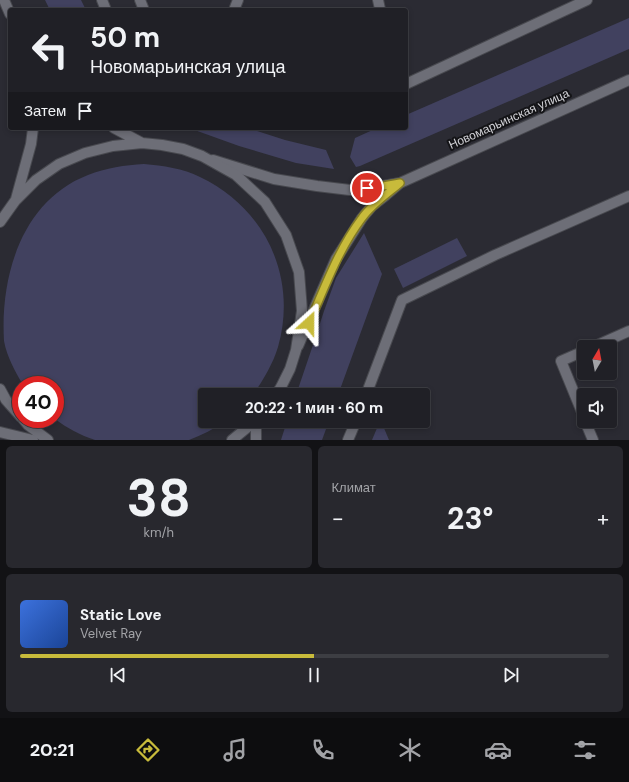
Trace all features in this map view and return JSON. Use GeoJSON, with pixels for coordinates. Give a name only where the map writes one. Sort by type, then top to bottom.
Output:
{"type":"FeatureCollection","features":[{"type":"Feature","properties":{"kind":"main road"},"geometry":{"type":"LineString","coordinates":[[4,0],[8,9]]}},
{"type":"Feature","properties":{"kind":"main road"},"geometry":{"type":"LineString","coordinates":[[408,81],[587,0]]}},
{"type":"Feature","properties":{"kind":"main road","name":"Новомарьинская улица"},"geometry":{"type":"LineString","coordinates":[[202,156],[274,179],[317,186],[350,190],[400,183],[629,80]]}},
{"type":"Feature","properties":{"kind":"main road"},"geometry":{"type":"LineString","coordinates":[[15,201],[31,144],[33,130]]}},
{"type":"Feature","properties":{"kind":"main road"},"geometry":{"type":"LineString","coordinates":[[118,130],[142,143]]}},
{"type":"Feature","properties":{"kind":"main road"},"geometry":{"type":"LineString","coordinates":[[0,222],[15,201],[36,180],[59,164],[85,153],[113,146],[142,143],[183,149],[202,156],[236,175],[265,202],[286,235],[299,272],[302,311],[296,350],[290,369],[280,388]]}},
{"type":"Feature","properties":{"kind":"main road","name":"Новомарьинская улица"},"geometry":{"type":"LineString","coordinates":[[296,350],[336,259],[362,218],[372,206],[400,183]]}},
{"type":"Feature","properties":{"kind":"main road"},"geometry":{"type":"LineString","coordinates":[[369,388],[402,300],[495,255],[629,196]]}},
{"type":"Feature","properties":{"kind":"main road"},"geometry":{"type":"LineString","coordinates":[[609,340],[629,331]]}},
{"type":"Feature","properties":{"kind":"main road"},"geometry":{"type":"LineString","coordinates":[[577,354],[560,361],[577,401]]}},
{"type":"Feature","properties":{"kind":"main road"},"geometry":{"type":"LineString","coordinates":[[0,389],[12,407]]}},
{"type":"Feature","properties":{"kind":"main road"},"geometry":{"type":"LineString","coordinates":[[32,428],[48,440]]}},
{"type":"Feature","properties":{"kind":"main road"},"geometry":{"type":"LineString","coordinates":[[232,440],[247,428]]}},
{"type":"Feature","properties":{"kind":"main road"},"geometry":{"type":"LineString","coordinates":[[255,428],[256,440]]}},
{"type":"Feature","properties":{"kind":"main road"},"geometry":{"type":"LineString","coordinates":[[348,440],[353,428]]}},
{"type":"Feature","properties":{"kind":"main road"},"geometry":{"type":"LineString","coordinates":[[589,428],[593,440]]}},
{"type":"Feature","properties":{"kind":"main road"},"geometry":{"type":"LineString","coordinates":[[0,432],[33,440]]}},
{"type":"Feature","properties":{"kind":"shaded area"},"geometry":{"type":"Polygon","coordinates":[[[45,0],[81,0],[85,8],[49,8],[45,0]]]}},
{"type":"Feature","properties":{"kind":"shaded area"},"geometry":{"type":"Polygon","coordinates":[[[629,18],[629,49],[356,167],[350,157],[355,138],[373,130],[408,130],[408,114],[629,18]]]}},
{"type":"Feature","properties":{"kind":"shaded area"},"geometry":{"type":"Polygon","coordinates":[[[195,130],[254,130],[285,140],[326,150],[334,169],[296,163],[239,146],[195,130]]]}},
{"type":"Feature","properties":{"kind":"shaded area"},"geometry":{"type":"Polygon","coordinates":[[[144,164],[187,171],[223,190],[242,207],[259,226],[271,247],[279,271],[283,295],[283,321],[278,347],[264,378],[258,388],[198,388],[198,428],[215,428],[189,440],[95,440],[74,431],[64,425],[64,376],[18,376],[5,347],[4,316],[6,290],[20,242],[32,221],[47,202],[66,187],[88,175],[102,170],[144,164]]]}},
{"type":"Feature","properties":{"kind":"shaded area"},"geometry":{"type":"Polygon","coordinates":[[[364,233],[382,274],[341,388],[298,388],[324,311],[336,278],[364,233]]]}},
{"type":"Feature","properties":{"kind":"shaded area"},"geometry":{"type":"Polygon","coordinates":[[[457,238],[467,256],[403,288],[394,269],[457,238]]]}},
{"type":"Feature","properties":{"kind":"shaded area"},"geometry":{"type":"Polygon","coordinates":[[[285,428],[326,428],[322,440],[281,440],[285,428]]]}},
{"type":"Feature","properties":{"kind":"shaded area"},"geometry":{"type":"Polygon","coordinates":[[[377,428],[384,428],[389,440],[372,440],[377,428]]]}},
{"type":"Feature","properties":{"kind":"route"},"geometry":{"type":"LineString","coordinates":[[309,323],[336,259],[354,230],[372,206],[400,183],[367,188]]}}]}
